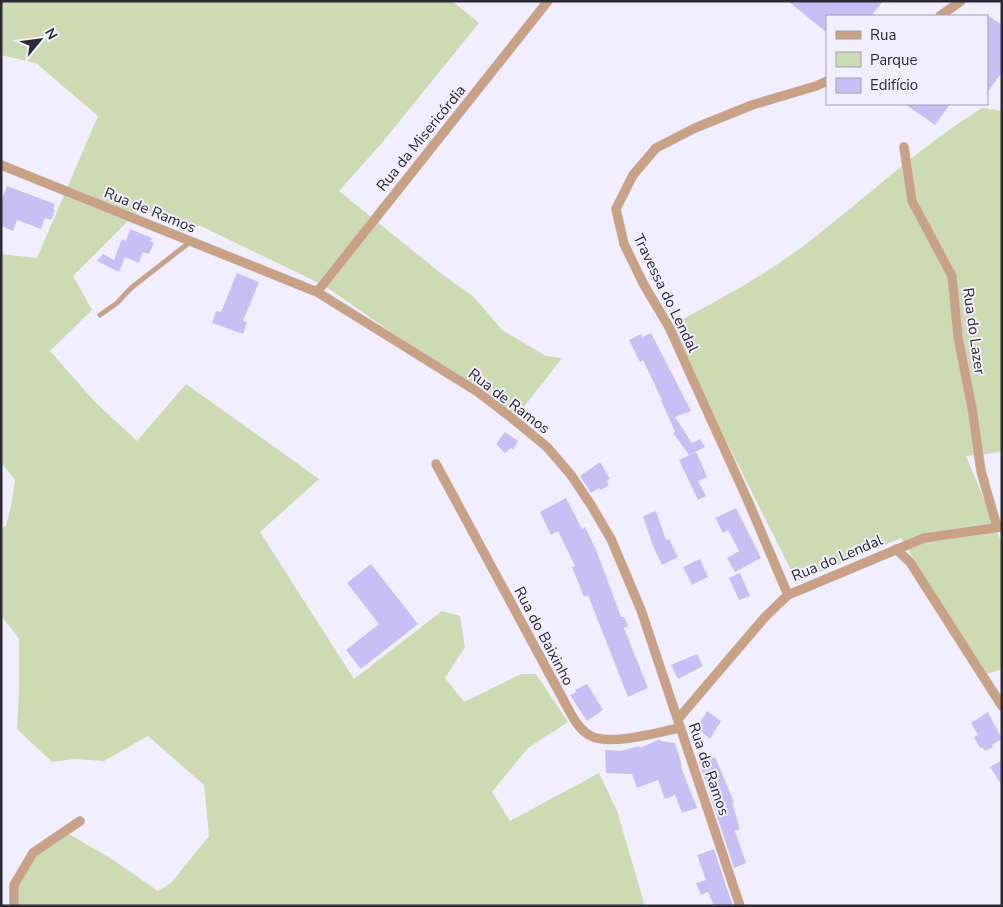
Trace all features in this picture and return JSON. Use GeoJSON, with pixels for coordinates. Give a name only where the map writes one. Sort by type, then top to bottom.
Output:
{"type":"FeatureCollection","features":[{"type":"Feature","properties":{"kind":"street","name":"Rua da Misericórdia"},"geometry":{"type":"LineString","coordinates":[[317,292],[548,1]]}},
{"type":"Feature","properties":{"kind":"street"},"geometry":{"type":"LineString","coordinates":[[941,15],[961,1]]}},
{"type":"Feature","properties":{"kind":"street","name":"Travessa do Lendal"},"geometry":{"type":"LineString","coordinates":[[788,595],[748,500],[669,327],[644,285],[624,244],[616,209],[633,175],[656,148],[695,128],[752,105],[826,81]]}},
{"type":"Feature","properties":{"kind":"street","name":"Rua do Lazer"},"geometry":{"type":"LineString","coordinates":[[904,147],[912,200],[952,276],[958,337],[972,408],[981,471],[999,527]]}},
{"type":"Feature","properties":{"kind":"street","name":"Rua de Ramos"},"geometry":{"type":"LineString","coordinates":[[1,164],[317,292],[478,392],[547,447],[571,475],[611,539],[641,610],[740,906]]}},
{"type":"Feature","properties":{"kind":"street","name":"Rua do Baixinho"},"geometry":{"type":"LineString","coordinates":[[436,464],[575,720],[588,735],[602,740],[618,740],[679,724]]}},
{"type":"Feature","properties":{"kind":"street","name":"Rua do Lendal"},"geometry":{"type":"LineString","coordinates":[[679,724],[765,618],[788,595],[896,548],[924,538],[999,527]]}},
{"type":"Feature","properties":{"kind":"street"},"geometry":{"type":"LineString","coordinates":[[896,548],[910,562],[998,692],[1002,706]]}},
{"type":"Feature","properties":{"kind":"street"},"geometry":{"type":"LineString","coordinates":[[14,906],[14,885],[33,854],[80,820]]}},
{"type":"Feature","properties":{"kind":"lane"},"geometry":{"type":"LineString","coordinates":[[100,315],[192,242]]}},
{"type":"Feature","properties":{"kind":"green space"},"geometry":{"type":"Polygon","coordinates":[[[1,1],[452,1],[479,23],[381,144],[339,191],[443,275],[473,296],[502,330],[546,356],[562,358],[516,417],[485,390],[417,350],[325,286],[203,227],[139,210],[73,276],[92,310],[50,351],[95,402],[137,441],[186,384],[319,479],[260,532],[354,679],[442,611],[460,616],[465,647],[445,678],[464,702],[521,674],[536,674],[568,722],[528,748],[492,792],[510,821],[599,773],[617,811],[645,906],[9,906],[13,889],[21,870],[62,830],[110,858],[158,891],[171,883],[209,836],[204,785],[148,736],[104,761],[75,759],[52,762],[17,729],[19,639],[1,615],[1,528],[6,526],[15,480],[1,462],[1,254],[37,258],[98,116],[36,63],[1,55],[1,1]]]}},
{"type":"Feature","properties":{"kind":"green space"},"geometry":{"type":"Polygon","coordinates":[[[982,108],[1002,111],[1002,452],[966,456],[1002,543],[1002,669],[984,675],[901,538],[797,582],[669,327],[777,265],[938,138],[982,108]]]}},
{"type":"Feature","properties":{"kind":"building"},"geometry":{"type":"Polygon","coordinates":[[[788,1],[883,1],[872,15],[826,15],[826,32],[788,1]]]}},
{"type":"Feature","properties":{"kind":"building"},"geometry":{"type":"Polygon","coordinates":[[[988,16],[1002,25],[1002,72],[988,92],[988,16]]]}},
{"type":"Feature","properties":{"kind":"building"},"geometry":{"type":"Polygon","coordinates":[[[906,105],[949,105],[935,125],[906,105]]]}},
{"type":"Feature","properties":{"kind":"building"},"geometry":{"type":"Polygon","coordinates":[[[7,186],[55,204],[51,220],[45,218],[41,229],[17,220],[13,231],[1,226],[1,202],[7,186]]]}},
{"type":"Feature","properties":{"kind":"building"},"geometry":{"type":"Polygon","coordinates":[[[130,229],[152,238],[150,241],[154,243],[149,254],[143,252],[139,263],[125,257],[119,272],[97,261],[103,254],[114,260],[122,239],[126,241],[130,229]]]}},
{"type":"Feature","properties":{"kind":"building"},"geometry":{"type":"Polygon","coordinates":[[[237,273],[259,282],[243,321],[247,322],[243,334],[212,323],[216,311],[221,312],[237,273]]]}},
{"type":"Feature","properties":{"kind":"building"},"geometry":{"type":"Polygon","coordinates":[[[651,333],[691,411],[675,417],[692,443],[700,439],[705,447],[689,455],[673,433],[675,432],[662,400],[643,360],[640,362],[629,340],[641,334],[642,337],[651,333]]]}},
{"type":"Feature","properties":{"kind":"building"},"geometry":{"type":"Polygon","coordinates":[[[505,432],[518,441],[513,450],[511,448],[505,453],[496,444],[505,432]]]}},
{"type":"Feature","properties":{"kind":"building"},"geometry":{"type":"Polygon","coordinates":[[[696,452],[707,477],[698,481],[706,496],[698,500],[679,460],[696,452]]]}},
{"type":"Feature","properties":{"kind":"building"},"geometry":{"type":"Polygon","coordinates":[[[600,462],[610,479],[606,481],[609,485],[591,493],[580,476],[600,462]]]}},
{"type":"Feature","properties":{"kind":"building"},"geometry":{"type":"Polygon","coordinates":[[[566,498],[582,529],[585,527],[597,552],[621,617],[624,617],[628,626],[624,628],[648,688],[628,697],[588,595],[584,597],[572,567],[575,566],[558,531],[551,535],[540,512],[566,498]]]}},
{"type":"Feature","properties":{"kind":"building"},"geometry":{"type":"Polygon","coordinates":[[[736,508],[761,558],[735,572],[727,558],[739,551],[728,530],[723,533],[715,518],[736,508]]]}},
{"type":"Feature","properties":{"kind":"building"},"geometry":{"type":"Polygon","coordinates":[[[656,511],[666,540],[669,539],[678,557],[662,565],[653,546],[643,516],[656,511]]]}},
{"type":"Feature","properties":{"kind":"building"},"geometry":{"type":"Polygon","coordinates":[[[700,559],[708,577],[692,585],[683,567],[700,559]]]}},
{"type":"Feature","properties":{"kind":"building"},"geometry":{"type":"Polygon","coordinates":[[[371,564],[418,624],[361,669],[346,650],[379,624],[347,583],[371,564]]]}},
{"type":"Feature","properties":{"kind":"building"},"geometry":{"type":"Polygon","coordinates":[[[740,573],[750,596],[739,600],[729,578],[740,573]]]}},
{"type":"Feature","properties":{"kind":"building"},"geometry":{"type":"Polygon","coordinates":[[[697,654],[703,666],[678,679],[671,665],[697,654]]]}},
{"type":"Feature","properties":{"kind":"building"},"geometry":{"type":"Polygon","coordinates":[[[587,684],[603,710],[587,721],[570,695],[587,684]]]}},
{"type":"Feature","properties":{"kind":"building"},"geometry":{"type":"Polygon","coordinates":[[[707,711],[721,721],[710,739],[697,728],[707,711]]]}},
{"type":"Feature","properties":{"kind":"building"},"geometry":{"type":"Polygon","coordinates":[[[988,712],[1002,739],[985,751],[982,747],[980,748],[974,737],[978,735],[971,723],[988,712]]]}},
{"type":"Feature","properties":{"kind":"building"},"geometry":{"type":"Polygon","coordinates":[[[660,739],[660,741],[675,743],[681,767],[697,808],[682,813],[675,795],[665,799],[658,780],[637,788],[632,774],[606,773],[605,750],[621,751],[639,746],[640,748],[660,739]]]}},
{"type":"Feature","properties":{"kind":"building"},"geometry":{"type":"Polygon","coordinates":[[[715,757],[734,802],[732,802],[740,829],[735,831],[746,863],[734,868],[699,762],[715,757]]]}},
{"type":"Feature","properties":{"kind":"building"},"geometry":{"type":"Polygon","coordinates":[[[1002,760],[1002,786],[990,767],[1002,760]]]}},
{"type":"Feature","properties":{"kind":"building"},"geometry":{"type":"Polygon","coordinates":[[[714,849],[733,906],[714,906],[708,892],[701,895],[696,883],[706,880],[697,855],[714,849]]]}}]}
